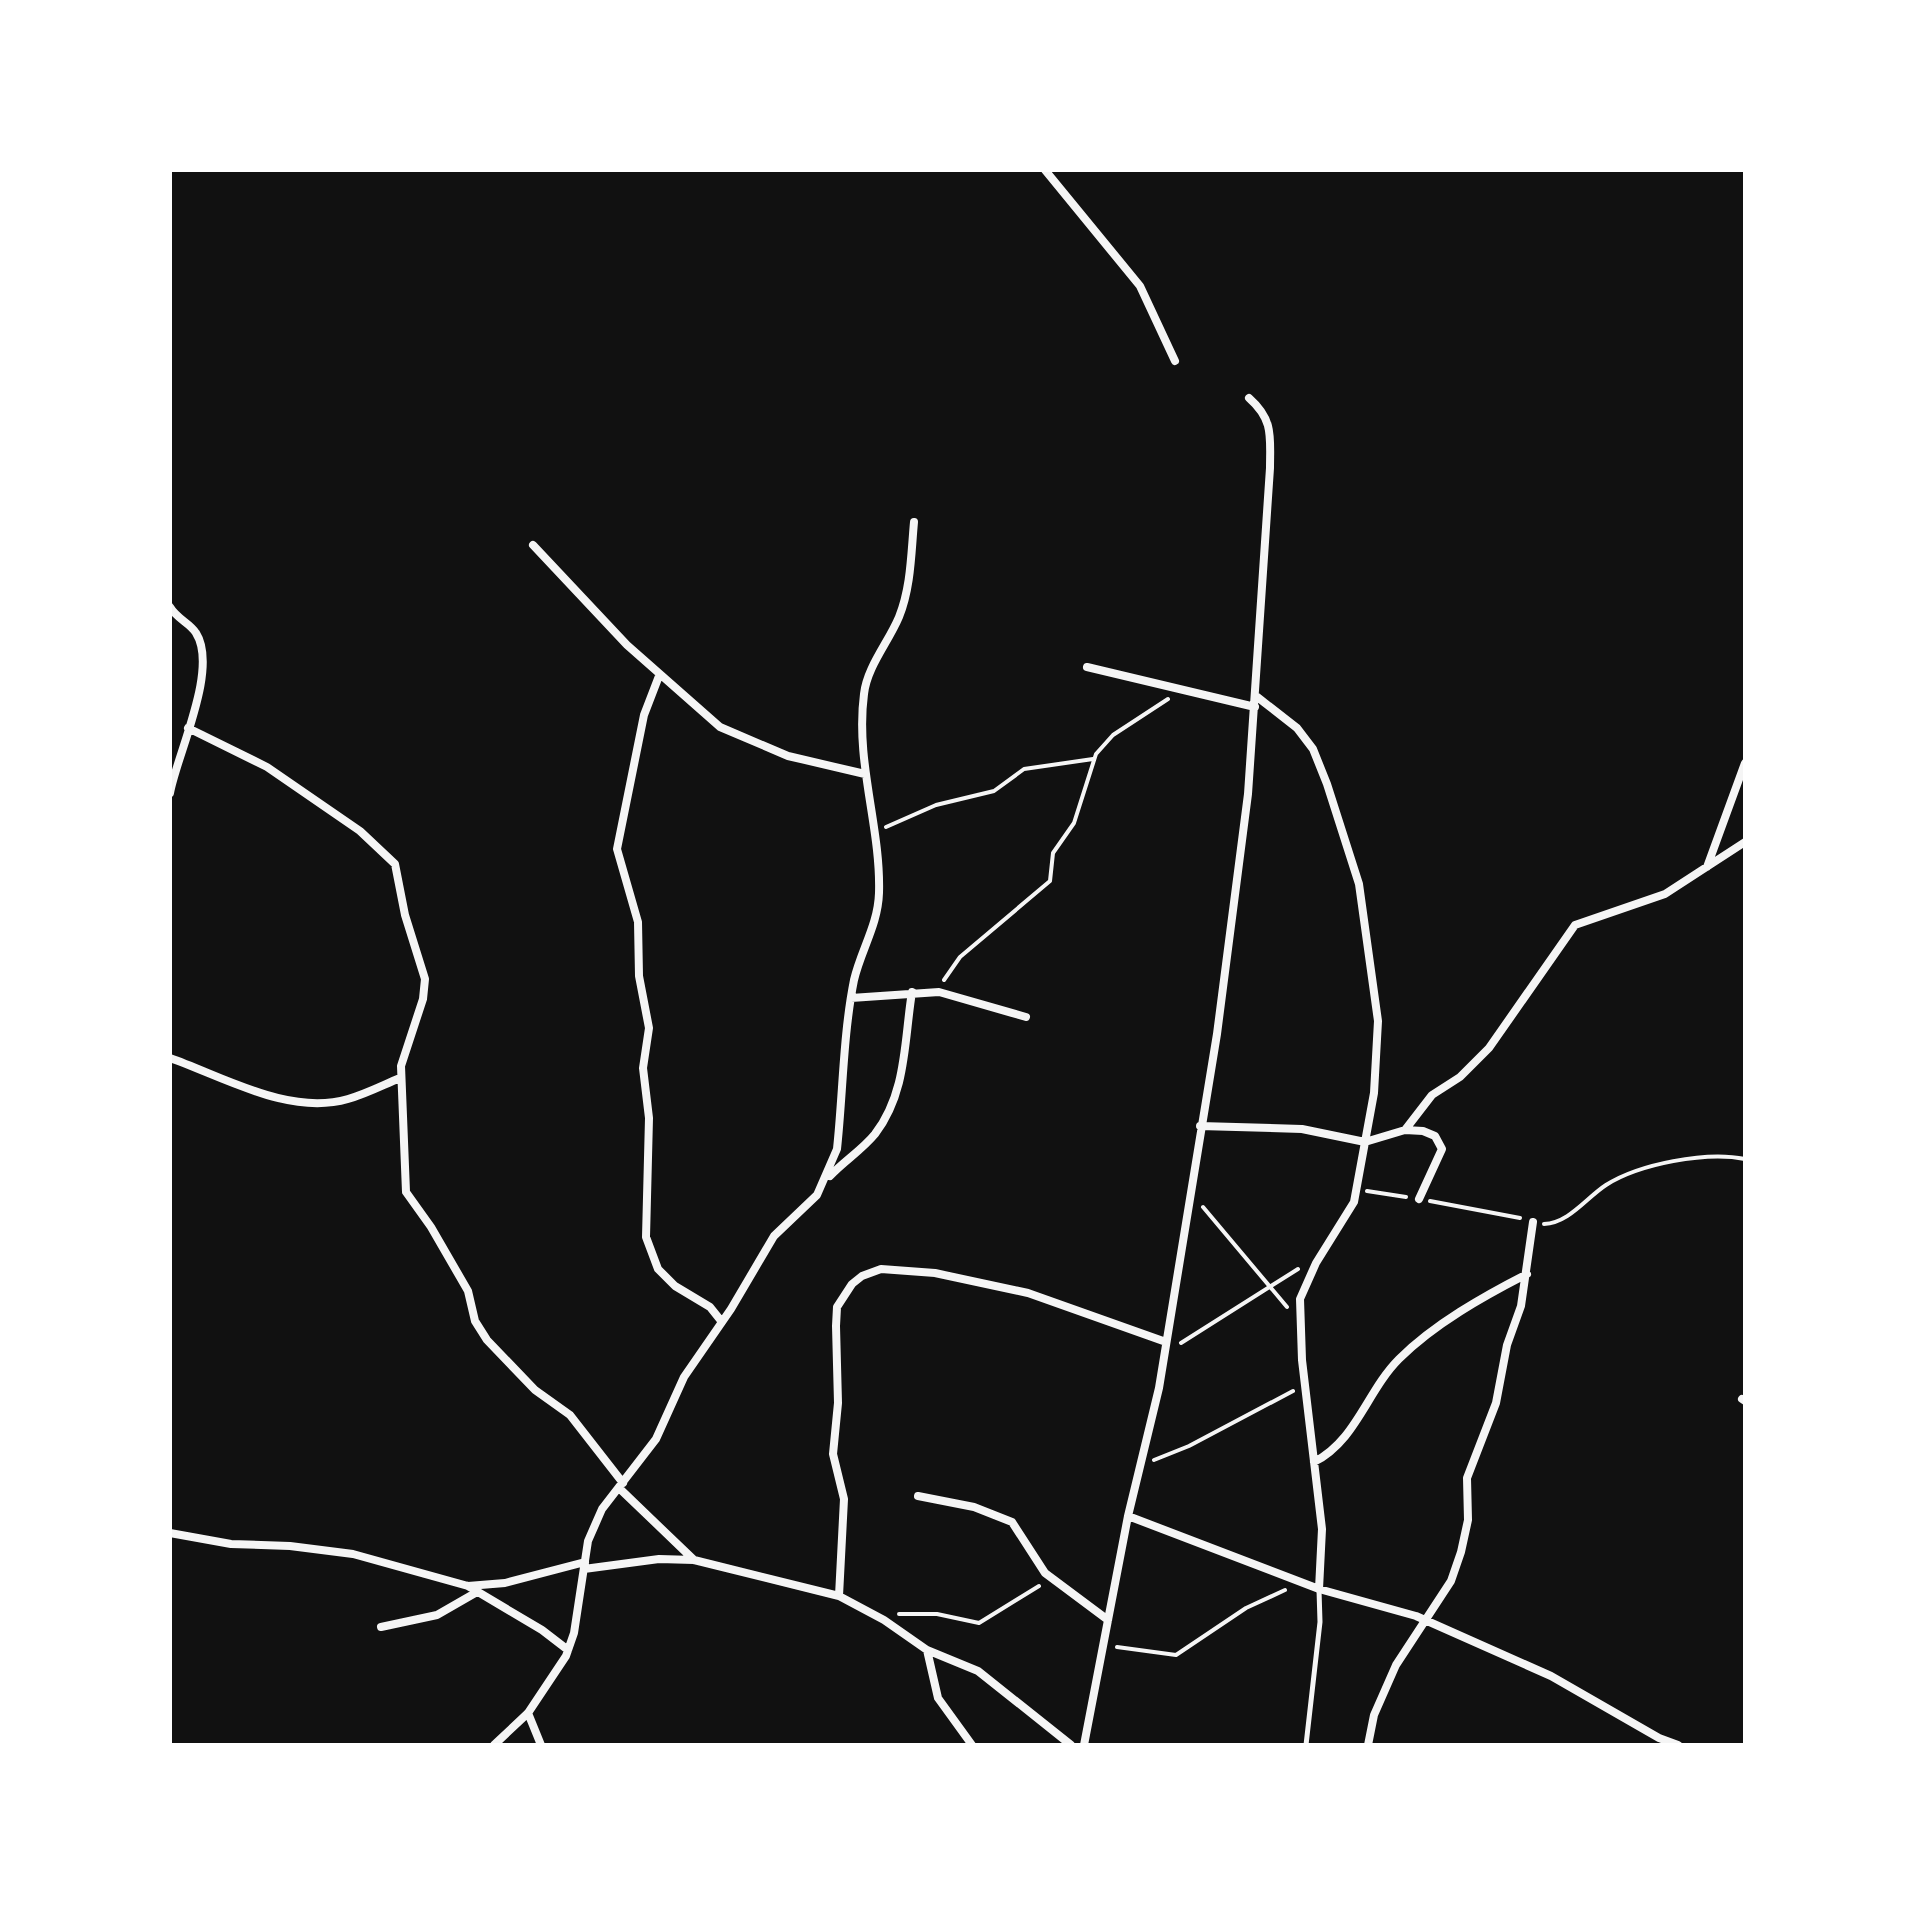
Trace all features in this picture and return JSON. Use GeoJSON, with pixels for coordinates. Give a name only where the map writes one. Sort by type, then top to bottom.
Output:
{"type":"FeatureCollection","features":[{"type":"Feature","properties":{"kind":"street"},"geometry":{"type":"LineString","coordinates":[[1045,170],[1140,286],[1175,361]]}},
{"type":"Feature","properties":{"kind":"street"},"geometry":{"type":"LineString","coordinates":[[1084,1745],[1128,1516],[1165,1352],[1233,914],[1256,696],[1270,447],[1264,412],[1249,398]]}},
{"type":"Feature","properties":{"kind":"street"},"geometry":{"type":"LineString","coordinates":[[825,1182],[837,1149],[855,975],[877,917],[879,870],[865,774],[864,693],[898,618],[909,585],[914,522]]}},
{"type":"Feature","properties":{"kind":"street"},"geometry":{"type":"LineString","coordinates":[[533,545],[585,604],[659,676],[720,727],[788,756],[865,774]]}},
{"type":"Feature","properties":{"kind":"street"},"geometry":{"type":"LineString","coordinates":[[170,607],[199,638],[201,683],[170,793]]}},
{"type":"Feature","properties":{"kind":"street"},"geometry":{"type":"LineString","coordinates":[[1087,667],[1255,707]]}},
{"type":"Feature","properties":{"kind":"street"},"geometry":{"type":"LineString","coordinates":[[659,676],[644,715],[617,849],[638,922],[639,976],[649,1028],[643,1081],[649,1118],[646,1237],[658,1269],[675,1286],[710,1307],[722,1322]]}},
{"type":"Feature","properties":{"kind":"street"},"geometry":{"type":"LineString","coordinates":[[1256,696],[1297,728],[1313,749],[1359,884],[1378,1021],[1374,1093],[1357,1189],[1347,1216],[1307,1279],[1300,1299],[1299,1322],[1322,1529],[1319,1589]]}},
{"type":"Feature","properties":{"kind":"street"},"geometry":{"type":"LineString","coordinates":[[188,728],[267,767],[380,846],[395,864],[405,915],[425,979],[423,999],[400,1078],[406,1192],[431,1227],[468,1291],[475,1321],[503,1358],[535,1390],[570,1415],[621,1485],[694,1560]]}},
{"type":"Feature","properties":{"kind":"street"},"geometry":{"type":"LineString","coordinates":[[1707,867],[1745,763]]}},
{"type":"Feature","properties":{"kind":"street"},"geometry":{"type":"LineString","coordinates":[[1405,1130],[1432,1095],[1460,1077],[1489,1048],[1575,925],[1645,903],[1745,842]]}},
{"type":"Feature","properties":{"kind":"street"},"geometry":{"type":"LineString","coordinates":[[494,1745],[528,1713],[568,1650],[588,1541],[598,1518],[656,1439],[684,1377],[722,1322],[774,1236],[875,1134],[893,1104],[901,1080],[912,992]]}},
{"type":"Feature","properties":{"kind":"street"},"geometry":{"type":"LineString","coordinates":[[851,998],[939,992],[1026,1017]]}},
{"type":"Feature","properties":{"kind":"street"},"geometry":{"type":"LineString","coordinates":[[170,1058],[246,1089],[289,1099],[347,1100],[400,1078]]}},
{"type":"Feature","properties":{"kind":"street"},"geometry":{"type":"LineString","coordinates":[[1200,1126],[1302,1129],[1365,1142],[1405,1130],[1435,1136],[1442,1149],[1419,1199]]}},
{"type":"Feature","properties":{"kind":"street"},"geometry":{"type":"LineString","coordinates":[[1368,1745],[1374,1715],[1386,1686],[1424,1620],[1451,1581],[1461,1552],[1468,1520],[1467,1487],[1471,1464],[1496,1403],[1503,1362],[1527,1274],[1533,1222]]}},
{"type":"Feature","properties":{"kind":"street"},"geometry":{"type":"LineString","coordinates":[[839,1596],[844,1499],[833,1454],[838,1403],[837,1307],[852,1284],[862,1276],[881,1269],[935,1273],[1028,1293],[1166,1342]]}},
{"type":"Feature","properties":{"kind":"street"},"geometry":{"type":"LineString","coordinates":[[1314,1462],[1340,1445],[1397,1361],[1499,1288],[1527,1274]]}},
{"type":"Feature","properties":{"kind":"street"},"geometry":{"type":"LineString","coordinates":[[918,1496],[1002,1516],[1025,1537],[1051,1579],[1108,1620]]}},
{"type":"Feature","properties":{"kind":"street"},"geometry":{"type":"LineString","coordinates":[[1128,1516],[1319,1589],[1424,1620],[1551,1676],[1659,1738],[1678,1745]]}},
{"type":"Feature","properties":{"kind":"street"},"geometry":{"type":"LineString","coordinates":[[170,1533],[231,1544],[290,1546],[353,1554],[468,1586],[542,1630],[568,1650]]}},
{"type":"Feature","properties":{"kind":"street"},"geometry":{"type":"LineString","coordinates":[[468,1586],[505,1583],[585,1566],[659,1559],[694,1560],[839,1596],[878,1616],[927,1650],[978,1671],[1071,1745]]}},
{"type":"Feature","properties":{"kind":"street"},"geometry":{"type":"LineString","coordinates":[[381,1627],[437,1615],[477,1592]]}},
{"type":"Feature","properties":{"kind":"street"},"geometry":{"type":"LineString","coordinates":[[927,1650],[938,1698],[972,1745]]}},
{"type":"Feature","properties":{"kind":"street"},"geometry":{"type":"LineString","coordinates":[[528,1713],[541,1745]]}},
{"type":"Feature","properties":{"kind":"lane"},"geometry":{"type":"LineString","coordinates":[[1306,1745],[1320,1622],[1319,1589]]}},
{"type":"Feature","properties":{"kind":"path"},"geometry":{"type":"LineString","coordinates":[[939,992],[960,957],[1050,881],[1053,853],[1074,823],[1093,759],[1113,735],[1180,691]]}},
{"type":"Feature","properties":{"kind":"path"},"geometry":{"type":"LineString","coordinates":[[873,833],[936,805],[994,791],[1024,769],[1093,759]]}},
{"type":"Feature","properties":{"kind":"path"},"geometry":{"type":"LineString","coordinates":[[1357,1189],[1533,1222],[1557,1222],[1609,1183],[1651,1165],[1712,1158],[1745,1159]]}},
{"type":"Feature","properties":{"kind":"path"},"geometry":{"type":"LineString","coordinates":[[1190,1194],[1220,1224],[1240,1255],[1299,1322]]}},
{"type":"Feature","properties":{"kind":"path"},"geometry":{"type":"LineString","coordinates":[[1165,1352],[1270,1289]]}},
{"type":"Feature","properties":{"kind":"path"},"geometry":{"type":"LineString","coordinates":[[1141,1464],[1189,1446],[1306,1385]]}},
{"type":"Feature","properties":{"kind":"path"},"geometry":{"type":"LineString","coordinates":[[878,1616],[918,1612],[979,1623],[1051,1579]]}},
{"type":"Feature","properties":{"kind":"path"},"geometry":{"type":"LineString","coordinates":[[1103,1645],[1168,1657],[1176,1655],[1246,1608],[1302,1583]]}}]}
